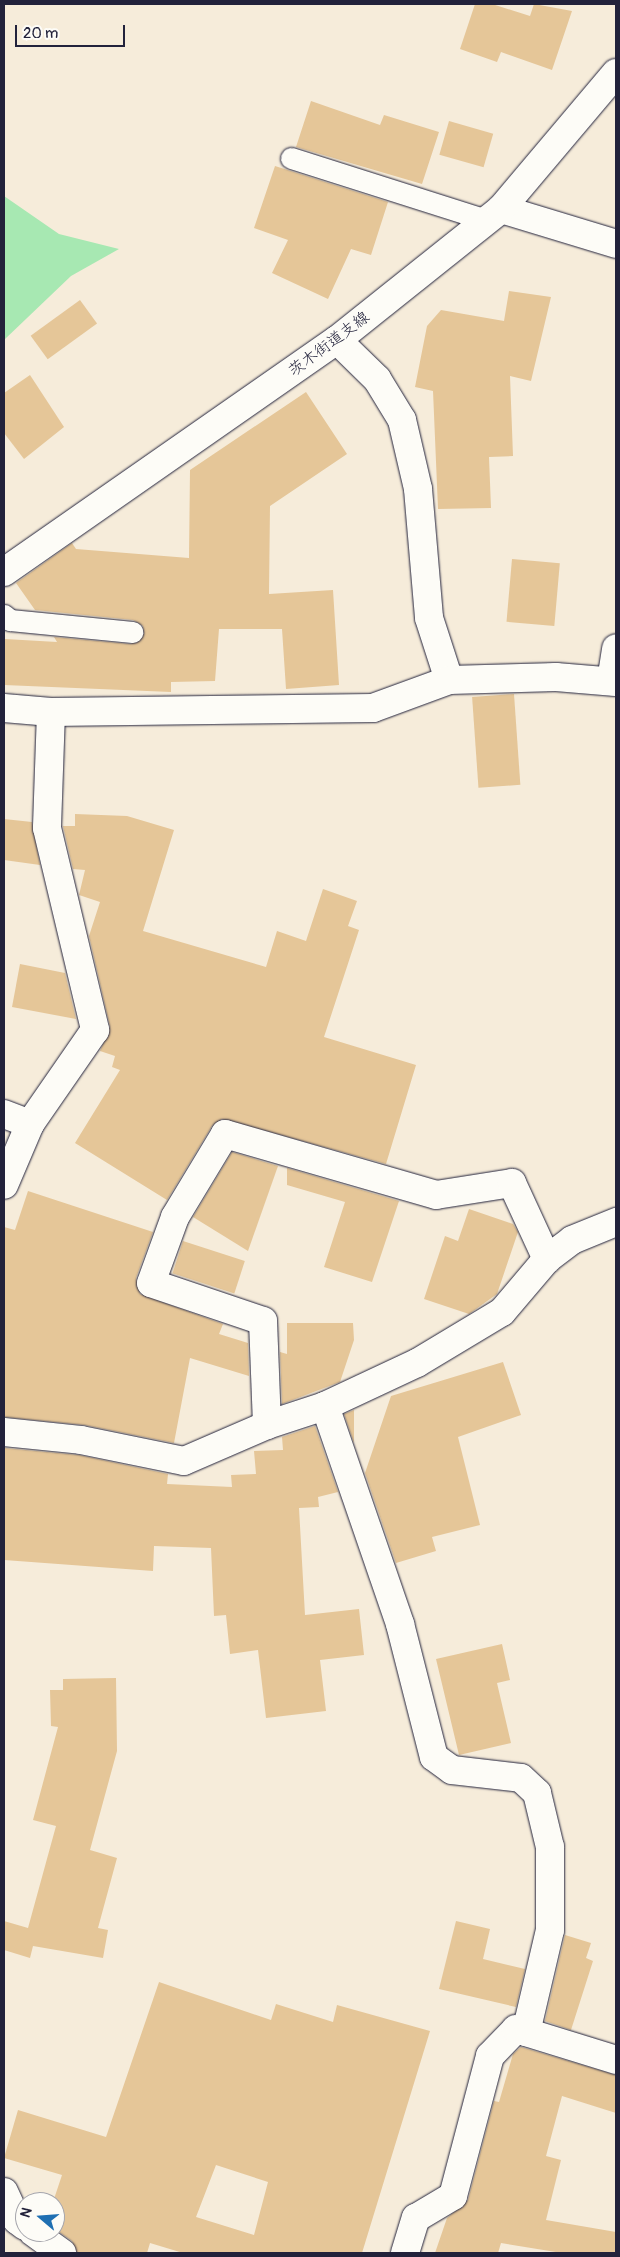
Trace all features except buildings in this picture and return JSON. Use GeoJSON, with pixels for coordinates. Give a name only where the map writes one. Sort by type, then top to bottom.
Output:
{"type":"FeatureCollection","features":[{"type":"Feature","properties":{"kind":"street","name":"茨木街道支線"},"geometry":{"type":"LineString","coordinates":[[4,572],[337,340],[494,214],[616,74]]}},
{"type":"Feature","properties":{"kind":"street"},"geometry":{"type":"LineString","coordinates":[[494,214],[616,244]]}},
{"type":"Feature","properties":{"kind":"street"},"geometry":{"type":"LineString","coordinates":[[337,340],[377,379],[402,420],[418,489],[429,618],[449,680]]}},
{"type":"Feature","properties":{"kind":"street"},"geometry":{"type":"LineString","coordinates":[[4,708],[51,712],[373,708],[449,680],[556,677],[614,682],[616,648]]}},
{"type":"Feature","properties":{"kind":"street"},"geometry":{"type":"LineString","coordinates":[[4,1185],[30,1124],[95,1030],[47,828],[51,712]]}},
{"type":"Feature","properties":{"kind":"street"},"geometry":{"type":"LineString","coordinates":[[4,1114],[30,1124]]}},
{"type":"Feature","properties":{"kind":"street"},"geometry":{"type":"LineString","coordinates":[[267,1425],[262,1321],[151,1283],[175,1218],[225,1134],[436,1195],[512,1183],[547,1259]]}},
{"type":"Feature","properties":{"kind":"street"},"geometry":{"type":"LineString","coordinates":[[4,1432],[81,1440],[184,1461],[267,1425],[325,1406],[417,1363],[502,1312],[547,1259],[572,1240],[616,1222]]}},
{"type":"Feature","properties":{"kind":"street"},"geometry":{"type":"LineString","coordinates":[[325,1406],[400,1624],[434,1757],[452,1770],[522,1778],[536,1793],[550,1847],[550,1930],[526,2032]]}},
{"type":"Feature","properties":{"kind":"street"},"geometry":{"type":"LineString","coordinates":[[405,2253],[416,2218],[453,2196],[490,2056],[516,2029],[616,2060]]}},
{"type":"Feature","properties":{"kind":"street"},"geometry":{"type":"LineString","coordinates":[[4,2192],[15,2217]]}},
{"type":"Feature","properties":{"kind":"street"},"geometry":{"type":"LineString","coordinates":[[43,2242],[62,2253]]}},
{"type":"Feature","properties":{"kind":"lane"},"geometry":{"type":"LineString","coordinates":[[291,158],[494,214]]}},
{"type":"Feature","properties":{"kind":"lane"},"geometry":{"type":"LineString","coordinates":[[4,615],[10,620],[132,632]]}},
{"type":"Feature","properties":{"kind":"green space"},"geometry":{"type":"Polygon","coordinates":[[[4,196],[59,234],[119,249],[71,276],[4,340],[4,196]]]}}]}
